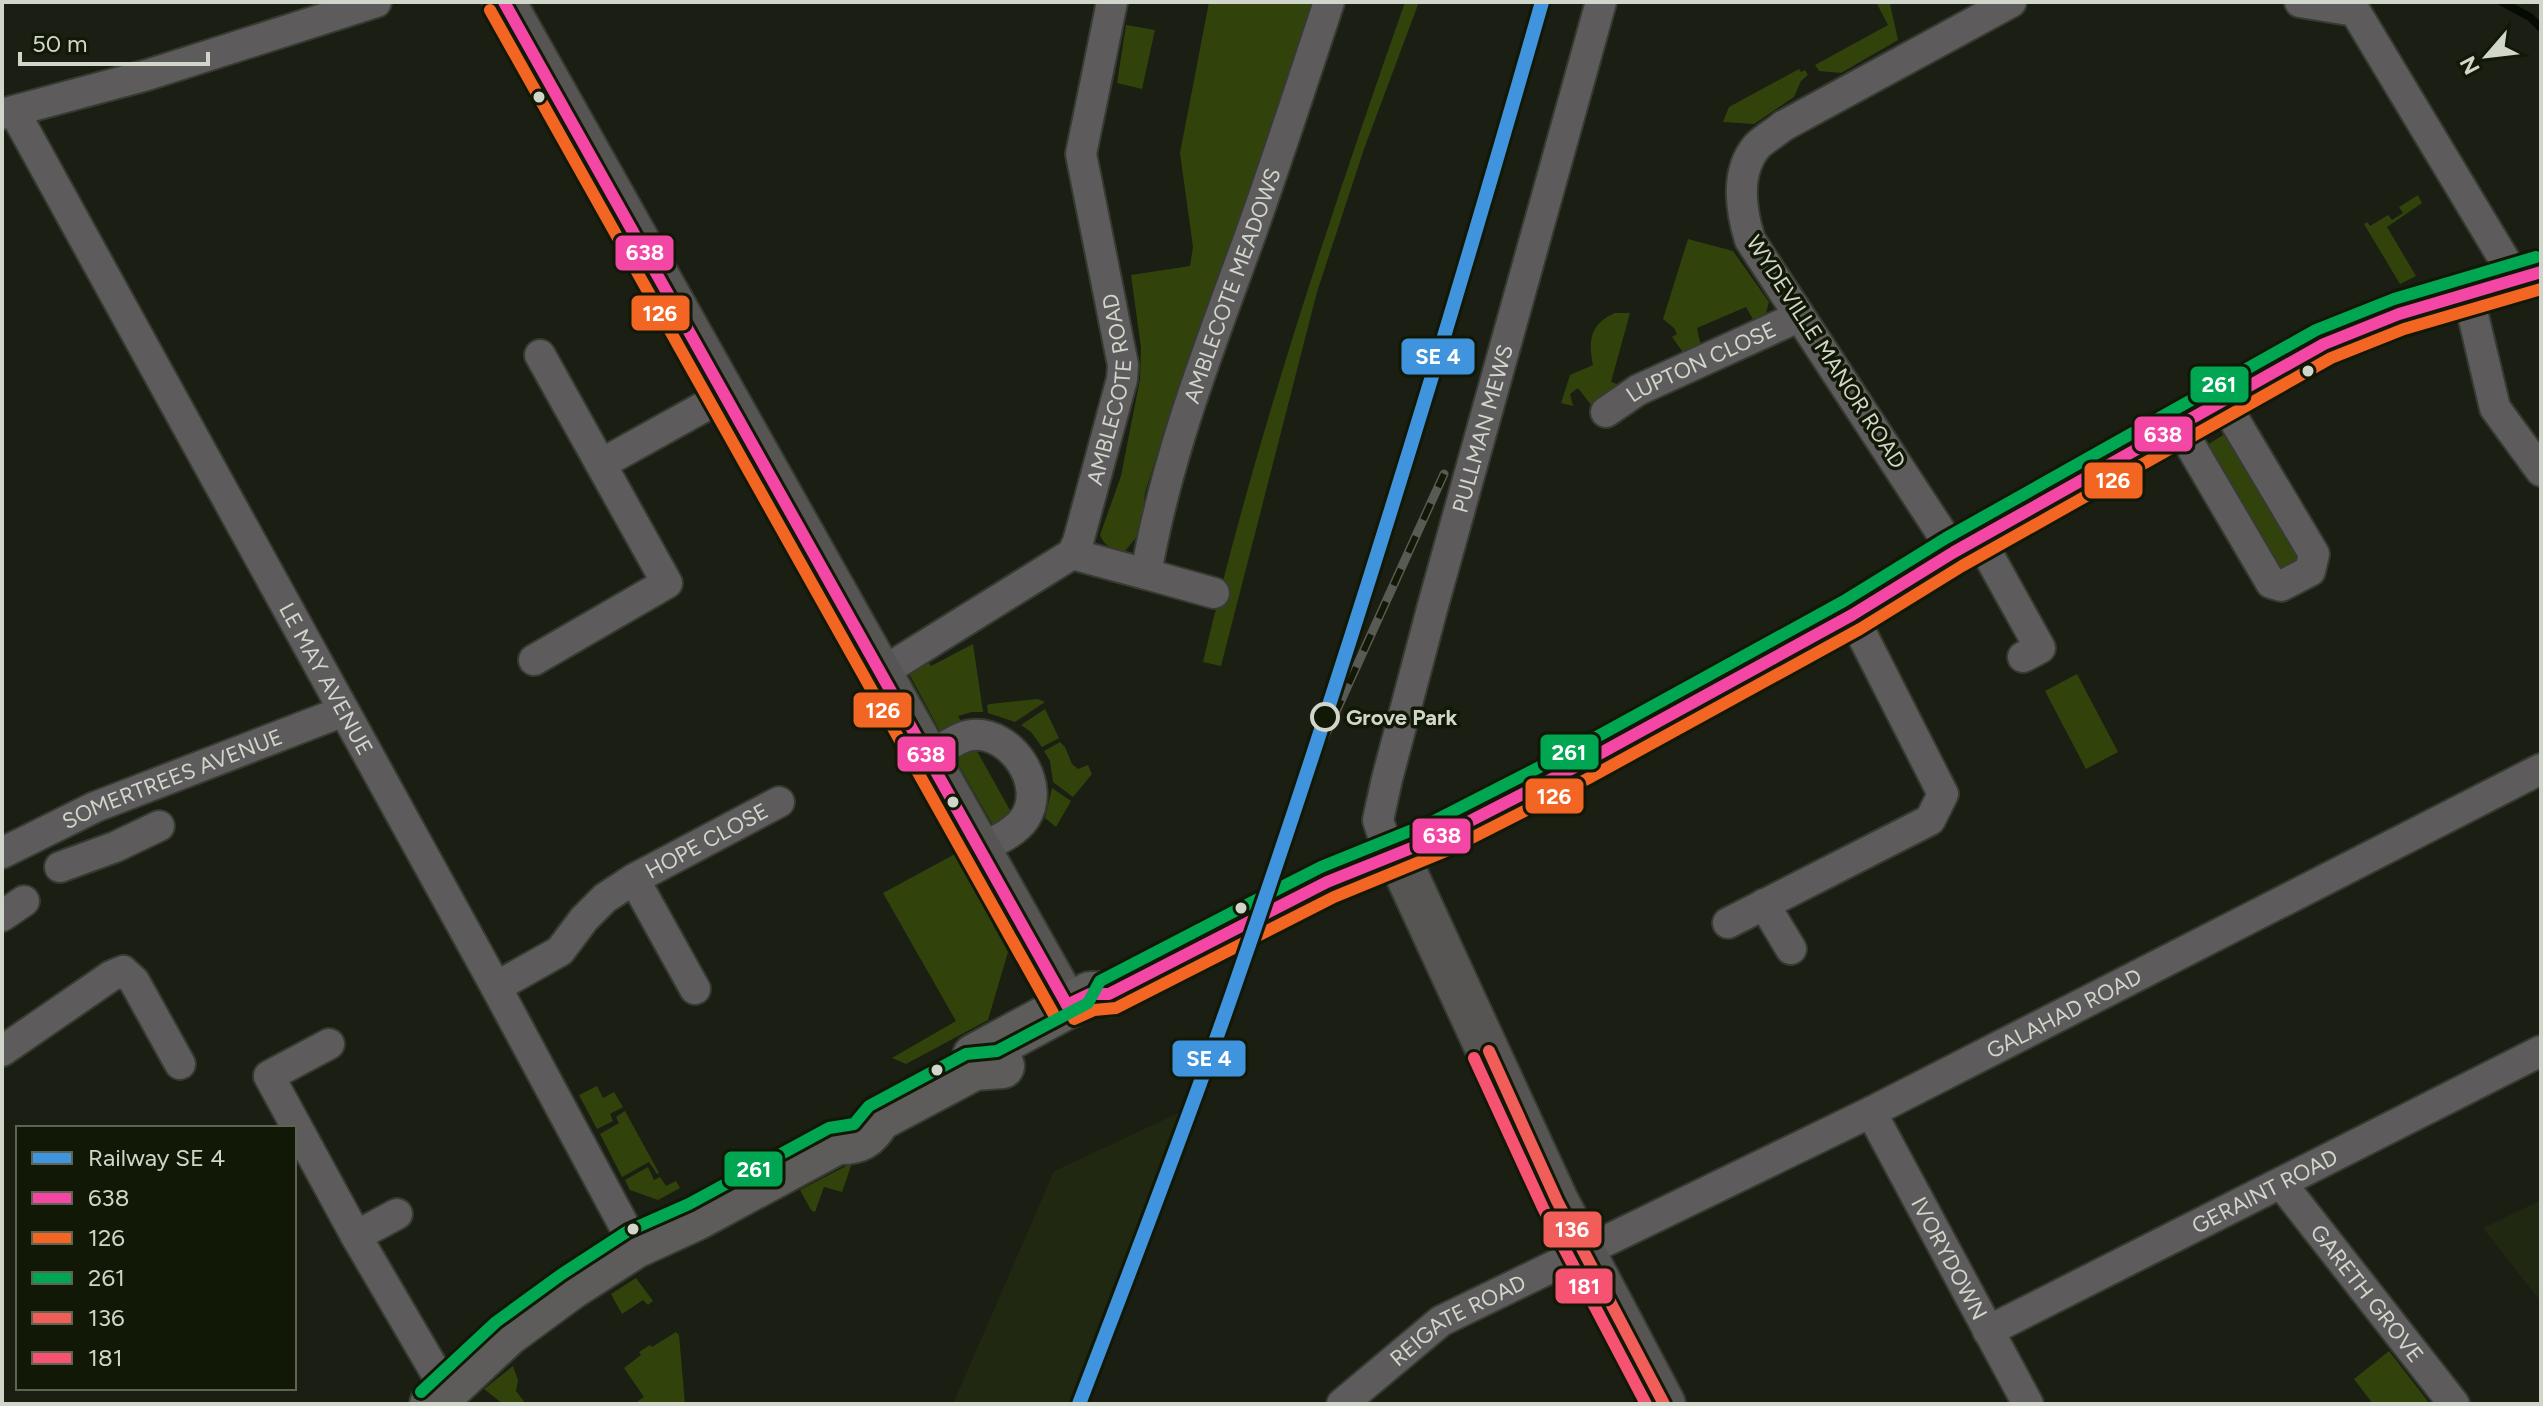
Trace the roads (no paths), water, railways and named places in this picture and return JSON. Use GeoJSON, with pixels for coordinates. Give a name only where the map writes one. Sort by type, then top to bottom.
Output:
{"type":"FeatureCollection","features":[{"type":"Feature","properties":{"kind":"main road"},"geometry":{"type":"LineString","coordinates":[[504,2],[979,849],[1065,1020]]}},
{"type":"Feature","properties":{"kind":"main road"},"geometry":{"type":"LineString","coordinates":[[439,1397],[507,1334],[542,1307],[635,1246],[862,1132],[974,1068],[1001,1067],[1065,1020],[1090,994],[1109,994],[1336,878],[1439,837],[1519,797],[1852,615],[1966,545],[2335,339],[2399,314],[2529,276]]}},
{"type":"Feature","properties":{"kind":"main road"},"geometry":{"type":"LineString","coordinates":[[1394,855],[1557,1201],[1664,1404]]}},
{"type":"Feature","properties":{"kind":"street"},"geometry":{"type":"LineString","coordinates":[[8,112],[147,75],[376,2]]}},
{"type":"Feature","properties":{"kind":"street","name":"AMBLECOTE ROAD"},"geometry":{"type":"LineString","coordinates":[[1072,554],[1086,518],[1123,365],[1081,154],[1112,2]]}},
{"type":"Feature","properties":{"kind":"street","name":"AMBLECOTE MEADOWS"},"geometry":{"type":"LineString","coordinates":[[1146,574],[1166,477],[1184,417],[1257,218],[1329,2]]}},
{"type":"Feature","properties":{"kind":"street","name":"PULLMAN MEWS"},"geometry":{"type":"LineString","coordinates":[[1394,855],[1378,820],[1387,779],[1601,2]]}},
{"type":"Feature","properties":{"kind":"street","name":"WYDEVILLE MANOR ROAD"},"geometry":{"type":"LineString","coordinates":[[2011,2],[1830,99],[1783,126],[1756,147],[1741,190],[1742,214],[1750,240],[1798,317],[1863,410],[2041,647]]}},
{"type":"Feature","properties":{"kind":"street"},"geometry":{"type":"LineString","coordinates":[[2300,2],[2355,11],[2529,276]]}},
{"type":"Feature","properties":{"kind":"street","name":"LE MAY AVENUE"},"geometry":{"type":"LineString","coordinates":[[8,112],[344,711],[635,1246]]}},
{"type":"Feature","properties":{"kind":"street"},"geometry":{"type":"LineString","coordinates":[[2468,294],[2495,408],[2541,471]]}},
{"type":"Feature","properties":{"kind":"street","name":"LUPTON CLOSE"},"geometry":{"type":"LineString","coordinates":[[1606,412],[1638,390],[1798,317]]}},
{"type":"Feature","properties":{"kind":"street"},"geometry":{"type":"LineString","coordinates":[[534,660],[667,583],[540,355]]}},
{"type":"Feature","properties":{"kind":"street"},"geometry":{"type":"LineString","coordinates":[[601,464],[725,395]]}},
{"type":"Feature","properties":{"kind":"street"},"geometry":{"type":"LineString","coordinates":[[2179,426],[2271,583],[2281,586],[2310,571],[2314,554],[2223,401]]}},
{"type":"Feature","properties":{"kind":"street"},"geometry":{"type":"LineString","coordinates":[[881,673],[1072,554],[1214,593]]}},
{"type":"Feature","properties":{"kind":"street"},"geometry":{"type":"LineString","coordinates":[[1728,923],[1930,820],[1951,799],[1852,615]]}},
{"type":"Feature","properties":{"kind":"street","name":"SOMERTREES AVENUE"},"geometry":{"type":"LineString","coordinates":[[2,853],[95,807],[344,711]]}},
{"type":"Feature","properties":{"kind":"street"},"geometry":{"type":"LineString","coordinates":[[928,757],[969,735],[981,735],[1005,745],[1023,765],[1032,793],[1026,816],[1018,826],[979,849]]}},
{"type":"Feature","properties":{"kind":"street","name":"GALAHAD ROAD"},"geometry":{"type":"LineString","coordinates":[[1586,1252],[1871,1112],[2541,769]]}},
{"type":"Feature","properties":{"kind":"street","name":"HOPE CLOSE"},"geometry":{"type":"LineString","coordinates":[[496,987],[560,951],[584,919],[605,898],[634,879],[779,802]]}},
{"type":"Feature","properties":{"kind":"street"},"geometry":{"type":"LineString","coordinates":[[95,807],[115,847]]}},
{"type":"Feature","properties":{"kind":"street"},"geometry":{"type":"LineString","coordinates":[[60,867],[115,847],[159,826]]}},
{"type":"Feature","properties":{"kind":"street","name":"HOPE CLOSE"},"geometry":{"type":"LineString","coordinates":[[634,879],[695,989]]}},
{"type":"Feature","properties":{"kind":"street"},"geometry":{"type":"LineString","coordinates":[[1764,904],[1791,949]]}},
{"type":"Feature","properties":{"kind":"street"},"geometry":{"type":"LineString","coordinates":[[5,1041],[123,971],[134,981],[180,1064]]}},
{"type":"Feature","properties":{"kind":"street"},"geometry":{"type":"LineString","coordinates":[[329,1044],[269,1076],[439,1397]]}},
{"type":"Feature","properties":{"kind":"street","name":"GERAINT ROAD"},"geometry":{"type":"LineString","coordinates":[[1988,1331],[2541,1051]]}},
{"type":"Feature","properties":{"kind":"street","name":"IVORYDOWN"},"geometry":{"type":"LineString","coordinates":[[1871,1112],[2028,1404]]}},
{"type":"Feature","properties":{"kind":"street","name":"GARETH GROVE"},"geometry":{"type":"LineString","coordinates":[[2281,1183],[2454,1404]]}},
{"type":"Feature","properties":{"kind":"street"},"geometry":{"type":"LineString","coordinates":[[356,1236],[397,1214]]}},
{"type":"Feature","properties":{"kind":"street","name":"REIGATE ROAD"},"geometry":{"type":"LineString","coordinates":[[1342,1404],[1441,1321],[1586,1252]]}},
{"type":"Feature","properties":{"kind":"waterway"},"geometry":{"type":"LineString","coordinates":[[2502,2],[2530,17],[2541,28]]}},
{"type":"Feature","properties":{"kind":"railway"},"geometry":{"type":"LineString","coordinates":[[1304,782],[1444,474]]}},
{"type":"Feature","properties":{"kind":"place","name":"Grove Park"},"geometry":{"type":"Point","coordinates":[1325,717]}}]}
